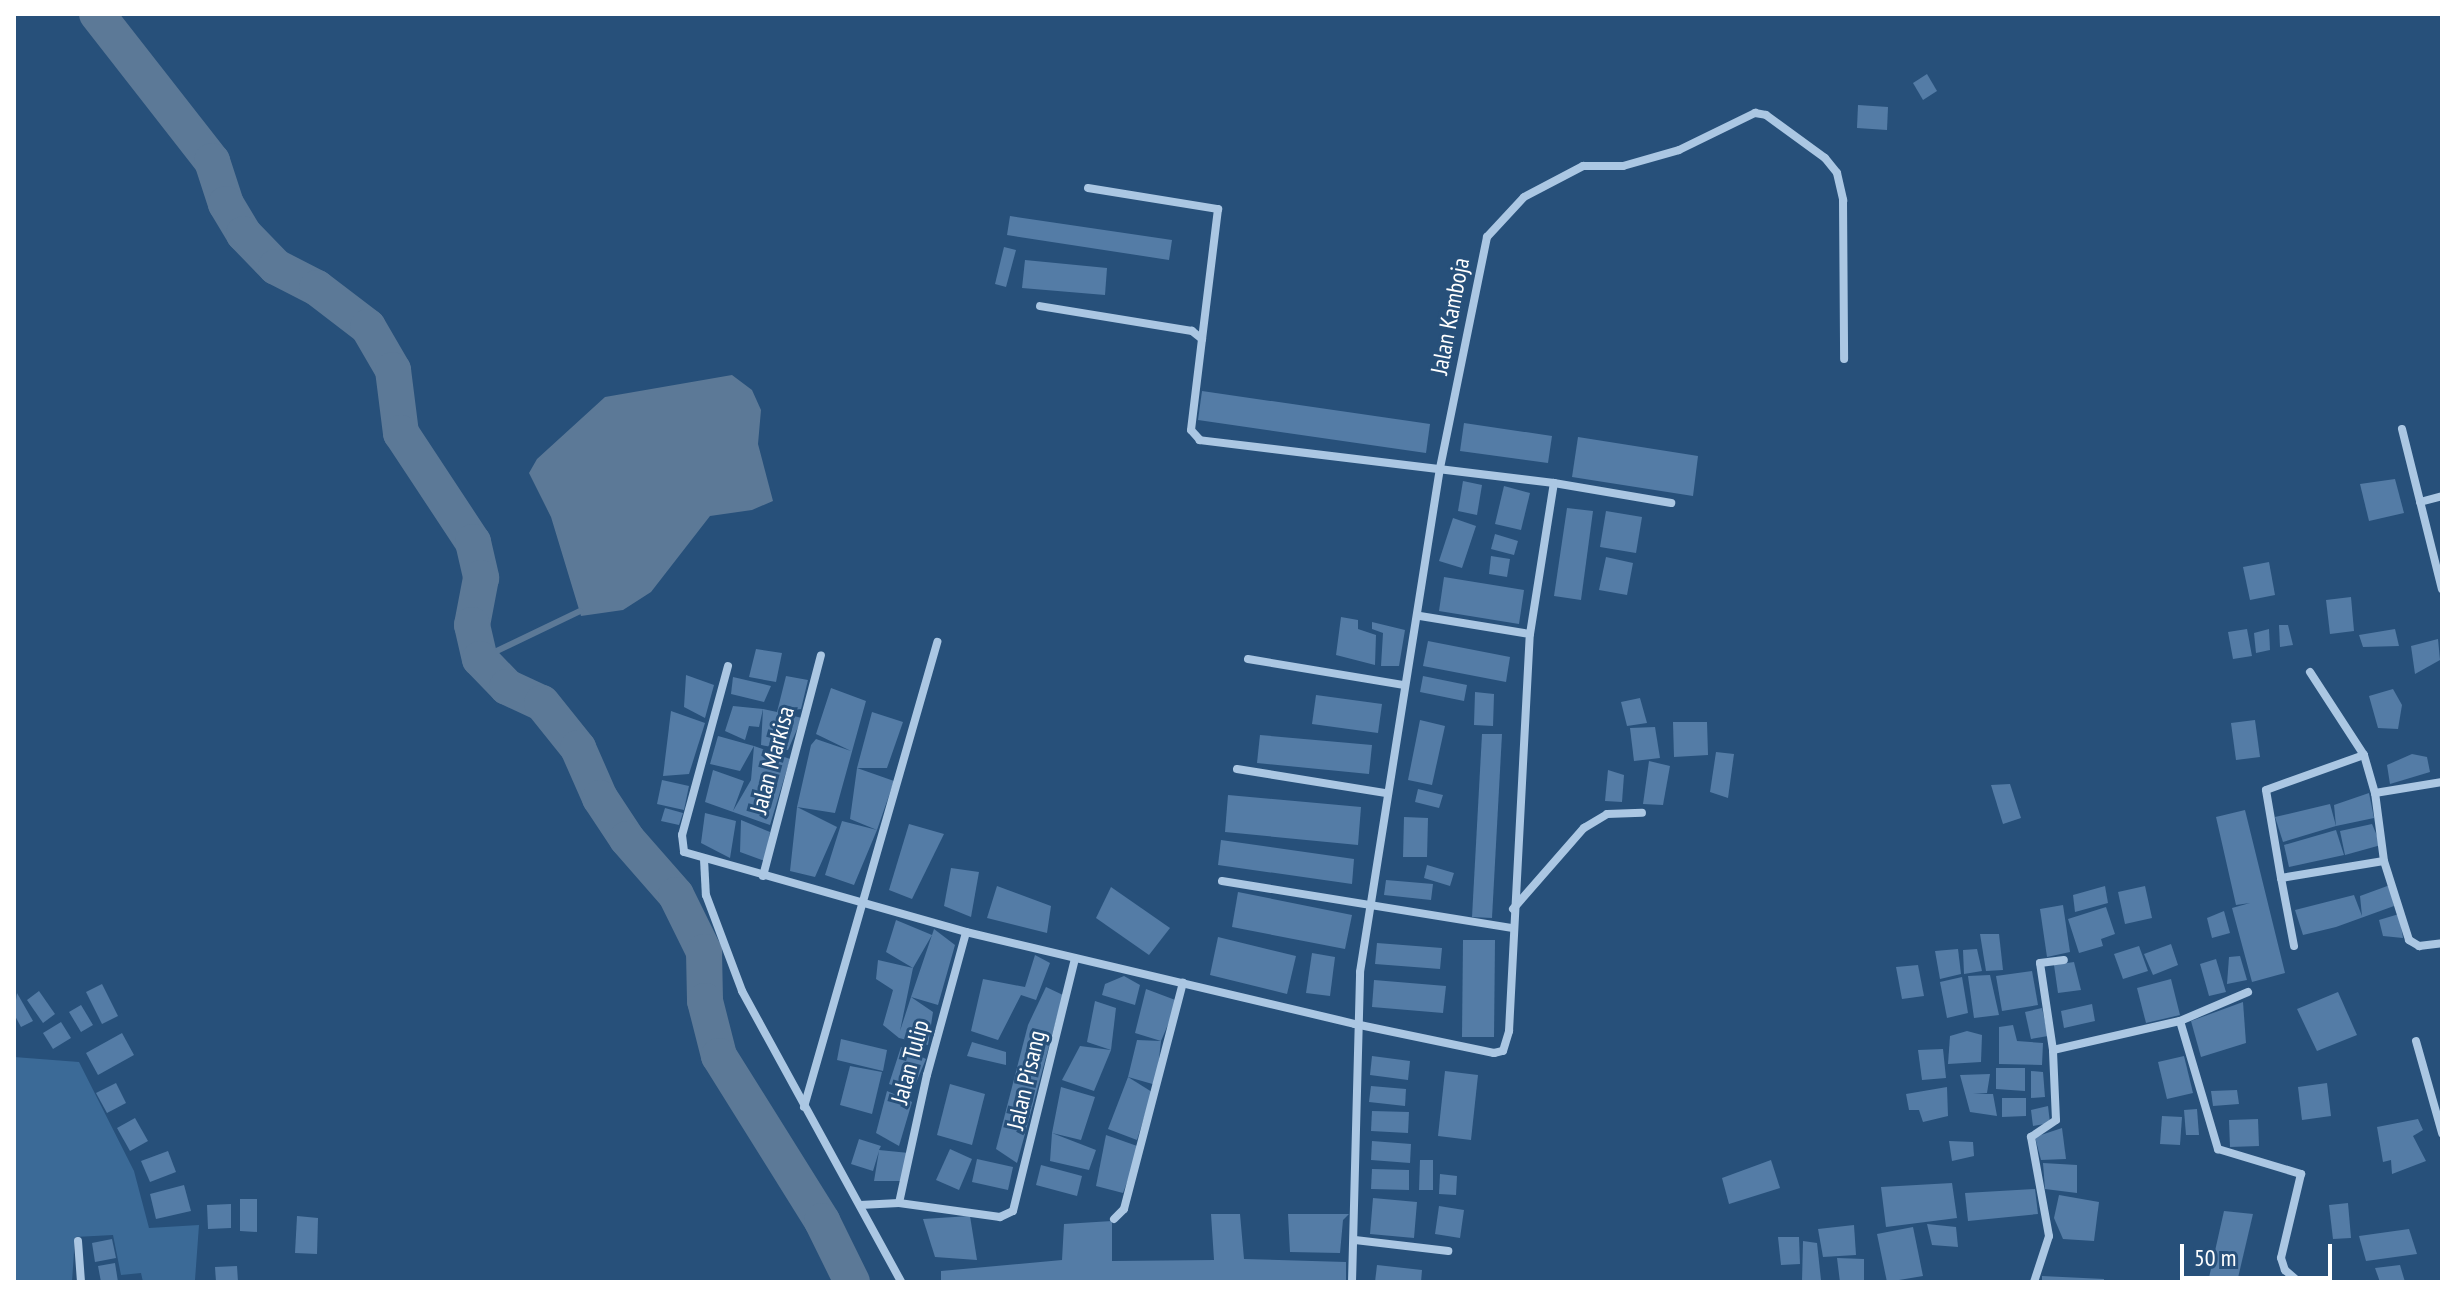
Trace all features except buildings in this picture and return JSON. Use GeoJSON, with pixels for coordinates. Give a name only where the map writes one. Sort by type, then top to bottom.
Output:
{"type":"FeatureCollection","features":[{"type":"Feature","properties":{"kind":"street","name":"Jalan Kamboja"},"geometry":{"type":"LineString","coordinates":[[1440,468],[1487,237],[1540,186],[1583,166],[1623,166],[1679,150],[1755,113],[1825,158],[1837,173],[1843,200],[1844,359]]}},
{"type":"Feature","properties":{"kind":"street"},"geometry":{"type":"LineString","coordinates":[[1088,188],[1218,209],[1191,430],[1200,440],[1554,483],[1671,503]]}},
{"type":"Feature","properties":{"kind":"street"},"geometry":{"type":"LineString","coordinates":[[1040,306],[1192,331],[1202,339]]}},
{"type":"Feature","properties":{"kind":"street"},"geometry":{"type":"LineString","coordinates":[[2402,429],[2442,589]]}},
{"type":"Feature","properties":{"kind":"street"},"geometry":{"type":"LineString","coordinates":[[1352,1282],[1355,1240],[1355,1024],[1386,793],[1403,685],[1420,616],[1440,468]]}},
{"type":"Feature","properties":{"kind":"street"},"geometry":{"type":"LineString","coordinates":[[728,666],[681,842],[684,852],[862,906],[966,932],[1355,1024],[1494,1053],[1503,1051],[1509,1031],[1511,928],[1530,634],[1554,483]]}},
{"type":"Feature","properties":{"kind":"street"},"geometry":{"type":"LineString","coordinates":[[2420,502],[2442,496]]}},
{"type":"Feature","properties":{"kind":"street"},"geometry":{"type":"LineString","coordinates":[[1420,616],[1530,634]]}},
{"type":"Feature","properties":{"kind":"street"},"geometry":{"type":"LineString","coordinates":[[804,1107],[937,642]]}},
{"type":"Feature","properties":{"kind":"street","name":"Jalan Markisa"},"geometry":{"type":"LineString","coordinates":[[763,876],[821,655]]}},
{"type":"Feature","properties":{"kind":"street"},"geometry":{"type":"LineString","coordinates":[[1248,659],[1403,685]]}},
{"type":"Feature","properties":{"kind":"street"},"geometry":{"type":"LineString","coordinates":[[2310,672],[2364,755],[2375,793],[2384,861],[2409,940],[2419,946],[2442,943]]}},
{"type":"Feature","properties":{"kind":"street"},"geometry":{"type":"LineString","coordinates":[[2294,946],[2266,790],[2364,755]]}},
{"type":"Feature","properties":{"kind":"street"},"geometry":{"type":"LineString","coordinates":[[1237,769],[1386,793]]}},
{"type":"Feature","properties":{"kind":"street"},"geometry":{"type":"LineString","coordinates":[[2375,793],[2442,782]]}},
{"type":"Feature","properties":{"kind":"street"},"geometry":{"type":"LineString","coordinates":[[1513,910],[1584,828],[1607,814],[1642,813]]}},
{"type":"Feature","properties":{"kind":"street"},"geometry":{"type":"LineString","coordinates":[[704,859],[706,895],[722,943],[759,1026],[901,1282]]}},
{"type":"Feature","properties":{"kind":"street"},"geometry":{"type":"LineString","coordinates":[[2281,878],[2384,861]]}},
{"type":"Feature","properties":{"kind":"street"},"geometry":{"type":"LineString","coordinates":[[1222,881],[1511,928]]}},
{"type":"Feature","properties":{"kind":"street","name":"Jalan Tulip"},"geometry":{"type":"LineString","coordinates":[[899,1203],[927,1075],[966,932]]}},
{"type":"Feature","properties":{"kind":"street","name":"Jalan Pisang"},"geometry":{"type":"LineString","coordinates":[[899,1203],[1000,1217],[1013,1211],[1075,958]]}},
{"type":"Feature","properties":{"kind":"street"},"geometry":{"type":"LineString","coordinates":[[2034,1282],[2049,1236],[2031,1137],[2056,1120],[2053,1050],[2040,963],[2064,960]]}},
{"type":"Feature","properties":{"kind":"street"},"geometry":{"type":"LineString","coordinates":[[1114,1219],[1124,1209],[1183,983]]}},
{"type":"Feature","properties":{"kind":"street"},"geometry":{"type":"LineString","coordinates":[[2053,1050],[2180,1021],[2248,992]]}},
{"type":"Feature","properties":{"kind":"street"},"geometry":{"type":"LineString","coordinates":[[2180,1021],[2218,1149],[2301,1174],[2281,1258],[2285,1270],[2299,1282]]}},
{"type":"Feature","properties":{"kind":"street"},"geometry":{"type":"LineString","coordinates":[[2416,1041],[2442,1133]]}},
{"type":"Feature","properties":{"kind":"street"},"geometry":{"type":"LineString","coordinates":[[860,1205],[899,1203]]}},
{"type":"Feature","properties":{"kind":"street"},"geometry":{"type":"LineString","coordinates":[[1355,1240],[1448,1251]]}},
{"type":"Feature","properties":{"kind":"street"},"geometry":{"type":"LineString","coordinates":[[78,1241],[81,1282]]}},
{"type":"Feature","properties":{"kind":"shaded area"},"geometry":{"type":"Polygon","coordinates":[[[732,375],[752,390],[761,410],[758,444],[773,501],[752,510],[710,516],[651,592],[623,610],[581,616],[551,517],[529,473],[537,459],[605,397],[732,375]]]}},
{"type":"Feature","properties":{"kind":"shaded area"},"geometry":{"type":"Polygon","coordinates":[[[14,1057],[79,1062],[134,1171],[149,1228],[199,1225],[195,1280],[143,1282],[141,1273],[121,1275],[113,1235],[75,1237],[72,1282],[14,1282],[14,1057]]]}},
{"type":"Feature","properties":{"kind":"waterway"},"geometry":{"type":"LineString","coordinates":[[97,14],[212,161],[226,204],[244,234],[276,267],[317,288],[368,327],[393,370],[401,433],[473,542],[481,578],[472,625],[480,659],[507,687],[542,703],[578,748],[600,798],[627,839],[676,895],[704,952],[705,1001],[719,1056],[822,1221],[852,1282]]}},
{"type":"Feature","properties":{"kind":"waterway"},"geometry":{"type":"LineString","coordinates":[[480,659],[580,611]]}}]}
